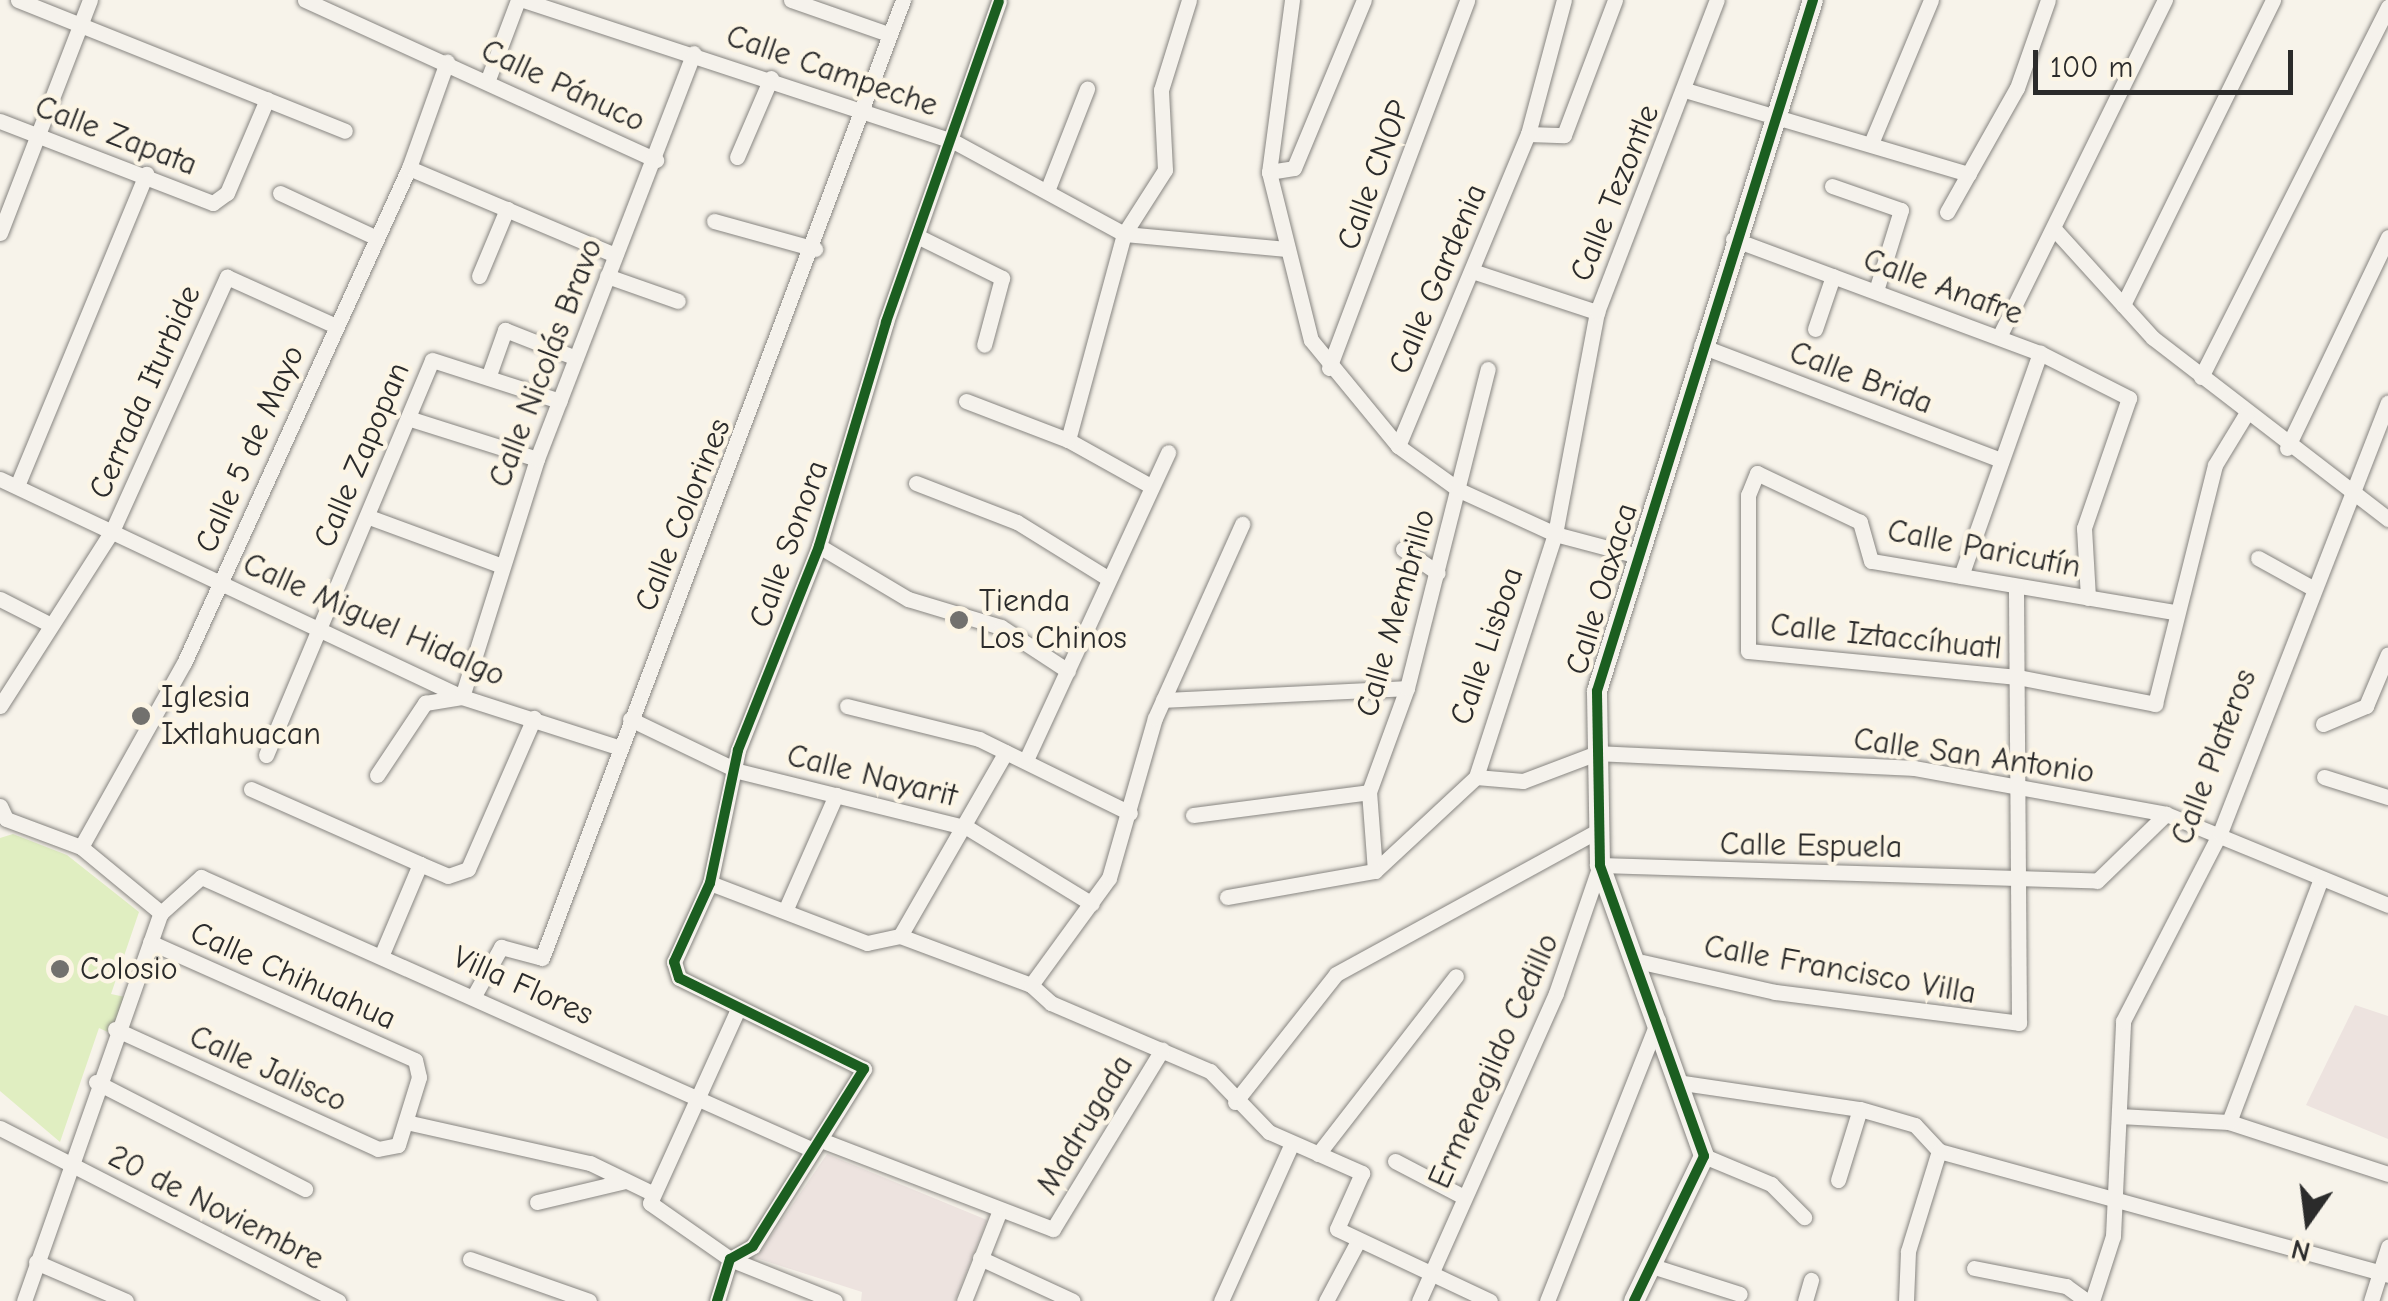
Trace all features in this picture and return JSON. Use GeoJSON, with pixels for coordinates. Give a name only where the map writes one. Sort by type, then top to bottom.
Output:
{"type":"FeatureCollection","features":[{"type":"Feature","properties":{"kind":"street"},"geometry":{"type":"LineString","coordinates":[[18,0],[345,131]]}},
{"type":"Feature","properties":{"kind":"street"},"geometry":{"type":"LineString","coordinates":[[0,233],[90,0]]}},
{"type":"Feature","properties":{"kind":"street","name":"Calle Pánuco"},"geometry":{"type":"LineString","coordinates":[[305,0],[656,160]]}},
{"type":"Feature","properties":{"kind":"street"},"geometry":{"type":"LineString","coordinates":[[488,82],[520,0]]}},
{"type":"Feature","properties":{"kind":"street","name":"Calle Campeche"},"geometry":{"type":"LineString","coordinates":[[520,0],[771,78],[953,142],[1124,234],[1287,249]]}},
{"type":"Feature","properties":{"kind":"street"},"geometry":{"type":"LineString","coordinates":[[791,0],[888,34]]}},
{"type":"Feature","properties":{"kind":"street","name":"Calle Colorines"},"geometry":{"type":"LineString","coordinates":[[475,994],[501,947],[542,958],[630,720],[815,249],[902,0]]}},
{"type":"Feature","properties":{"kind":"street"},"geometry":{"type":"LineString","coordinates":[[1068,440],[1124,234],[1165,170],[1161,90],[1189,0]]}},
{"type":"Feature","properties":{"kind":"street"},"geometry":{"type":"LineString","coordinates":[[1292,0],[1269,172],[1294,168],[1364,0]]}},
{"type":"Feature","properties":{"kind":"street","name":"Calle CNOP"},"geometry":{"type":"LineString","coordinates":[[1329,368],[1466,0]]}},
{"type":"Feature","properties":{"kind":"street","name":"Calle Gardenia"},"geometry":{"type":"LineString","coordinates":[[1398,446],[1528,134],[1564,0]]}},
{"type":"Feature","properties":{"kind":"street"},"geometry":{"type":"LineString","coordinates":[[1528,134],[1564,134],[1614,0]]}},
{"type":"Feature","properties":{"kind":"street"},"geometry":{"type":"LineString","coordinates":[[1685,90],[1717,0]]}},
{"type":"Feature","properties":{"kind":"street","name":"Calle Oaxaca"},"geometry":{"type":"LineString","coordinates":[[1704,1156],[1642,962],[1600,865],[1594,833],[1596,690],[1733,239],[1813,0]]}},
{"type":"Feature","properties":{"kind":"street"},"geometry":{"type":"LineString","coordinates":[[1872,140],[1931,0]]}},
{"type":"Feature","properties":{"kind":"street"},"geometry":{"type":"LineString","coordinates":[[1947,212],[2018,88],[2048,0]]}},
{"type":"Feature","properties":{"kind":"street"},"geometry":{"type":"LineString","coordinates":[[1999,337],[2056,231],[2165,0]]}},
{"type":"Feature","properties":{"kind":"street"},"geometry":{"type":"LineString","coordinates":[[2123,305],[2273,0]]}},
{"type":"Feature","properties":{"kind":"street","name":"Calle Sonora"},"geometry":{"type":"LineString","coordinates":[[738,1009],[679,978],[674,962],[710,883],[738,771],[738,750],[819,546],[917,236],[999,2]]}},
{"type":"Feature","properties":{"kind":"street"},"geometry":{"type":"LineString","coordinates":[[2201,377],[2388,6]]}},
{"type":"Feature","properties":{"kind":"street","name":"Calle Nicolás Bravo"},"geometry":{"type":"LineString","coordinates":[[462,697],[537,458],[656,160],[694,53]]}},
{"type":"Feature","properties":{"kind":"street","name":"Calle 5 de Mayo"},"geometry":{"type":"LineString","coordinates":[[80,846],[222,581],[374,237],[409,168],[447,62]]}},
{"type":"Feature","properties":{"kind":"street"},"geometry":{"type":"LineString","coordinates":[[737,157],[771,78]]}},
{"type":"Feature","properties":{"kind":"street"},"geometry":{"type":"LineString","coordinates":[[1047,191],[1086,89]]}},
{"type":"Feature","properties":{"kind":"street","name":"Calle Tezontle"},"geometry":{"type":"LineString","coordinates":[[1555,534],[1597,312],[1685,90],[1872,140],[1969,174]]}},
{"type":"Feature","properties":{"kind":"street","name":"Calle Zapata"},"geometry":{"type":"LineString","coordinates":[[0,121],[213,203],[227,193],[267,98]]}},
{"type":"Feature","properties":{"kind":"street"},"geometry":{"type":"LineString","coordinates":[[409,168],[615,255]]}},
{"type":"Feature","properties":{"kind":"street","name":"Calle CNOP"},"geometry":{"type":"LineString","coordinates":[[1269,172],[1300,310],[1329,368],[1398,446],[1459,490],[1555,534],[1638,556]]}},
{"type":"Feature","properties":{"kind":"street"},"geometry":{"type":"LineString","coordinates":[[17,486],[146,174]]}},
{"type":"Feature","properties":{"kind":"street"},"geometry":{"type":"LineString","coordinates":[[1832,186],[1901,210],[1876,292]]}},
{"type":"Feature","properties":{"kind":"street"},"geometry":{"type":"LineString","coordinates":[[280,194],[374,237]]}},
{"type":"Feature","properties":{"kind":"street"},"geometry":{"type":"LineString","coordinates":[[479,276],[507,209]]}},
{"type":"Feature","properties":{"kind":"street"},"geometry":{"type":"LineString","coordinates":[[714,222],[815,249]]}},
{"type":"Feature","properties":{"kind":"street"},"geometry":{"type":"LineString","coordinates":[[2056,231],[2123,305],[2201,377],[2345,495],[2388,519]]}},
{"type":"Feature","properties":{"kind":"street"},"geometry":{"type":"LineString","coordinates":[[917,236],[1002,278],[984,345]]}},
{"type":"Feature","properties":{"kind":"street"},"geometry":{"type":"LineString","coordinates":[[2288,448],[2388,237]]}},
{"type":"Feature","properties":{"kind":"street","name":"Calle Anafre"},"geometry":{"type":"LineString","coordinates":[[1733,239],[2040,353],[2128,398],[2084,528],[2088,598]]}},
{"type":"Feature","properties":{"kind":"street","name":"Calle Tezontle"},"geometry":{"type":"LineString","coordinates":[[1472,271],[1597,312]]}},
{"type":"Feature","properties":{"kind":"street"},"geometry":{"type":"LineString","coordinates":[[607,276],[678,301]]}},
{"type":"Feature","properties":{"kind":"street"},"geometry":{"type":"LineString","coordinates":[[1815,330],[1833,276]]}},
{"type":"Feature","properties":{"kind":"street","name":"Cerrada Iturbide"},"geometry":{"type":"LineString","coordinates":[[0,706],[114,528],[227,278],[334,326]]}},
{"type":"Feature","properties":{"kind":"street"},"geometry":{"type":"LineString","coordinates":[[560,401],[489,375],[505,330],[576,358]]}},
{"type":"Feature","properties":{"kind":"street","name":"Calle Brida"},"geometry":{"type":"LineString","coordinates":[[1701,346],[2001,460]]}},
{"type":"Feature","properties":{"kind":"street"},"geometry":{"type":"LineString","coordinates":[[1961,576],[2040,353]]}},
{"type":"Feature","properties":{"kind":"street","name":"Calle Zapopan"},"geometry":{"type":"LineString","coordinates":[[266,756],[370,517],[432,360],[489,375]]}},
{"type":"Feature","properties":{"kind":"street","name":"Calle Membrillo"},"geometry":{"type":"LineString","coordinates":[[1375,871],[1369,792],[1406,688],[1488,370]]}},
{"type":"Feature","properties":{"kind":"street"},"geometry":{"type":"LineString","coordinates":[[966,402],[1068,440],[1149,484]]}},
{"type":"Feature","properties":{"kind":"street","name":"Calle Plateros"},"geometry":{"type":"LineString","coordinates":[[2089,1301],[2113,1236],[2122,1021],[2220,833],[2345,495],[2388,403]]}},
{"type":"Feature","properties":{"kind":"street"},"geometry":{"type":"LineString","coordinates":[[2174,612],[2214,465],[2246,414]]}},
{"type":"Feature","properties":{"kind":"street"},"geometry":{"type":"LineString","coordinates":[[411,419],[537,458]]}},
{"type":"Feature","properties":{"kind":"street"},"geometry":{"type":"LineString","coordinates":[[1026,760],[1149,484],[1168,452]]}},
{"type":"Feature","properties":{"kind":"street","name":"Calle Paricutín"},"geometry":{"type":"LineString","coordinates":[[1748,651],[1748,495],[1757,473],[1860,522],[1871,561],[2174,612]]}},
{"type":"Feature","properties":{"kind":"street","name":"Calle Miguel Hidalgo"},"geometry":{"type":"LineString","coordinates":[[0,479],[114,528],[462,697],[621,748]]}},
{"type":"Feature","properties":{"kind":"street"},"geometry":{"type":"LineString","coordinates":[[916,483],[1017,522],[1109,578]]}},
{"type":"Feature","properties":{"kind":"street"},"geometry":{"type":"LineString","coordinates":[[370,517],[502,566]]}},
{"type":"Feature","properties":{"kind":"street"},"geometry":{"type":"LineString","coordinates":[[1031,985],[1092,904],[1130,814],[1163,700],[1242,524]]}},
{"type":"Feature","properties":{"kind":"street","name":"Calle Lisboa"},"geometry":{"type":"LineString","coordinates":[[1375,871],[1476,777],[1555,534]]}},
{"type":"Feature","properties":{"kind":"street"},"geometry":{"type":"LineString","coordinates":[[819,546],[908,600],[1000,627],[1068,671]]}},
{"type":"Feature","properties":{"kind":"street"},"geometry":{"type":"LineString","coordinates":[[1403,549],[1438,573]]}},
{"type":"Feature","properties":{"kind":"street"},"geometry":{"type":"LineString","coordinates":[[2258,558],[2310,586]]}},
{"type":"Feature","properties":{"kind":"street"},"geometry":{"type":"LineString","coordinates":[[2016,586],[2021,878]]}},
{"type":"Feature","properties":{"kind":"street"},"geometry":{"type":"LineString","coordinates":[[0,600],[51,625]]}},
{"type":"Feature","properties":{"kind":"street","name":"Calle Iztaccíhuatl"},"geometry":{"type":"LineString","coordinates":[[1748,651],[2018,677],[2155,704],[2174,612]]}},
{"type":"Feature","properties":{"kind":"street"},"geometry":{"type":"LineString","coordinates":[[2323,724],[2366,706],[2388,654]]}},
{"type":"Feature","properties":{"kind":"street"},"geometry":{"type":"LineString","coordinates":[[1163,700],[1406,688]]}},
{"type":"Feature","properties":{"kind":"street"},"geometry":{"type":"LineString","coordinates":[[376,775],[425,703],[462,697]]}},
{"type":"Feature","properties":{"kind":"street"},"geometry":{"type":"LineString","coordinates":[[847,706],[1006,752],[1130,814]]}},
{"type":"Feature","properties":{"kind":"street"},"geometry":{"type":"LineString","coordinates":[[251,789],[448,876],[468,869],[534,718]]}},
{"type":"Feature","properties":{"kind":"street","name":"Calle Nayarit"},"geometry":{"type":"LineString","coordinates":[[630,720],[738,771],[968,828],[1092,904]]}},
{"type":"Feature","properties":{"kind":"street"},"geometry":{"type":"LineString","coordinates":[[900,936],[968,828],[1006,752]]}},
{"type":"Feature","properties":{"kind":"street","name":"Calle Lisboa"},"geometry":{"type":"LineString","coordinates":[[1476,777],[1523,781],[1597,753]]}},
{"type":"Feature","properties":{"kind":"street","name":"Calle San Antonio"},"geometry":{"type":"LineString","coordinates":[[1597,753],[1914,768],[2166,814],[2388,905]]}},
{"type":"Feature","properties":{"kind":"street"},"geometry":{"type":"LineString","coordinates":[[2324,777],[2388,797]]}},
{"type":"Feature","properties":{"kind":"street"},"geometry":{"type":"LineString","coordinates":[[1193,815],[1369,792]]}},
{"type":"Feature","properties":{"kind":"street"},"geometry":{"type":"LineString","coordinates":[[785,911],[836,794]]}},
{"type":"Feature","properties":{"kind":"street","name":"Calle Espuela"},"geometry":{"type":"LineString","coordinates":[[1600,865],[2097,881],[2166,814]]}},
{"type":"Feature","properties":{"kind":"street"},"geometry":{"type":"LineString","coordinates":[[2,816],[80,846],[161,914],[96,1082],[24,1301]]}},
{"type":"Feature","properties":{"kind":"street"},"geometry":{"type":"LineString","coordinates":[[1235,1102],[1336,974],[1594,833]]}},
{"type":"Feature","properties":{"kind":"street"},"geometry":{"type":"LineString","coordinates":[[382,954],[420,864]]}},
{"type":"Feature","properties":{"kind":"street","name":"Ermenegildo Cedillo"},"geometry":{"type":"LineString","coordinates":[[1419,1301],[1556,993],[1600,865]]}},
{"type":"Feature","properties":{"kind":"street"},"geometry":{"type":"LineString","coordinates":[[1228,897],[1375,871]]}},
{"type":"Feature","properties":{"kind":"street","name":"Villa Flores"},"geometry":{"type":"LineString","coordinates":[[161,914],[209,878],[819,1146]]}},
{"type":"Feature","properties":{"kind":"street","name":"Calle Francisco Villa"},"geometry":{"type":"LineString","coordinates":[[1642,962],[2009,1027],[2022,1014],[2021,878]]}},
{"type":"Feature","properties":{"kind":"street"},"geometry":{"type":"LineString","coordinates":[[2230,1122],[2321,879]]}},
{"type":"Feature","properties":{"kind":"street"},"geometry":{"type":"LineString","coordinates":[[710,883],[867,943],[900,936],[1031,985],[1052,1003],[1210,1071],[1235,1102],[1292,1142],[1362,1174],[1337,1228],[1358,1242],[1490,1301]]}},
{"type":"Feature","properties":{"kind":"street","name":"Calle Chihuahua"},"geometry":{"type":"LineString","coordinates":[[150,942],[415,1060],[406,1122]]}},
{"type":"Feature","properties":{"kind":"street"},"geometry":{"type":"LineString","coordinates":[[1318,1154],[1456,976]]}},
{"type":"Feature","properties":{"kind":"street"},"geometry":{"type":"LineString","coordinates":[[717,1301],[730,1259],[752,1246],[819,1146],[864,1069],[738,1009],[650,1192],[654,1214],[730,1259],[836,1301]]}},
{"type":"Feature","properties":{"kind":"street"},"geometry":{"type":"LineString","coordinates":[[1547,1301],[1660,1016]]}},
{"type":"Feature","properties":{"kind":"street","name":"Calle Jalisco"},"geometry":{"type":"LineString","coordinates":[[115,1029],[378,1149],[398,1145],[406,1122]]}},
{"type":"Feature","properties":{"kind":"street","name":"Madrugada"},"geometry":{"type":"LineString","coordinates":[[998,1215],[1052,1229],[1162,1050]]}},
{"type":"Feature","properties":{"kind":"street"},"geometry":{"type":"LineString","coordinates":[[96,1082],[305,1189]]}},
{"type":"Feature","properties":{"kind":"street"},"geometry":{"type":"LineString","coordinates":[[1683,1083],[1860,1109],[1915,1125],[1939,1151],[2114,1194],[2384,1274]]}},
{"type":"Feature","properties":{"kind":"street"},"geometry":{"type":"LineString","coordinates":[[1838,1180],[1860,1109]]}},
{"type":"Feature","properties":{"kind":"street"},"geometry":{"type":"LineString","coordinates":[[2119,1116],[2230,1122],[2388,1174]]}},
{"type":"Feature","properties":{"kind":"street"},"geometry":{"type":"LineString","coordinates":[[406,1122],[590,1163],[650,1192]]}},
{"type":"Feature","properties":{"kind":"street","name":"20 de Noviembre"},"geometry":{"type":"LineString","coordinates":[[0,1128],[338,1301]]}},
{"type":"Feature","properties":{"kind":"street"},"geometry":{"type":"LineString","coordinates":[[1221,1301],[1292,1142]]}},
{"type":"Feature","properties":{"kind":"street"},"geometry":{"type":"LineString","coordinates":[[819,1146],[998,1215],[964,1301]]}},
{"type":"Feature","properties":{"kind":"street"},"geometry":{"type":"LineString","coordinates":[[1906,1301],[1908,1251],[1939,1151]]}},
{"type":"Feature","properties":{"kind":"street"},"geometry":{"type":"LineString","coordinates":[[1634,1301],[1704,1156],[1770,1184],[1804,1217]]}},
{"type":"Feature","properties":{"kind":"street"},"geometry":{"type":"LineString","coordinates":[[1396,1161],[1464,1197]]}},
{"type":"Feature","properties":{"kind":"street"},"geometry":{"type":"LineString","coordinates":[[537,1202],[626,1181]]}},
{"type":"Feature","properties":{"kind":"street"},"geometry":{"type":"LineString","coordinates":[[1326,1301],[1358,1242]]}},
{"type":"Feature","properties":{"kind":"street"},"geometry":{"type":"LineString","coordinates":[[2371,1301],[2384,1274],[2388,1247]]}},
{"type":"Feature","properties":{"kind":"street"},"geometry":{"type":"LineString","coordinates":[[470,1258],[589,1301]]}},
{"type":"Feature","properties":{"kind":"street"},"geometry":{"type":"LineString","coordinates":[[980,1258],[1073,1301]]}},
{"type":"Feature","properties":{"kind":"street"},"geometry":{"type":"LineString","coordinates":[[36,1262],[126,1301]]}},
{"type":"Feature","properties":{"kind":"street"},"geometry":{"type":"LineString","coordinates":[[1652,1266],[1740,1294]]}},
{"type":"Feature","properties":{"kind":"street"},"geometry":{"type":"LineString","coordinates":[[1974,1268],[2066,1286],[2089,1301]]}},
{"type":"Feature","properties":{"kind":"street"},"geometry":{"type":"LineString","coordinates":[[1805,1301],[1810,1280]]}},
{"type":"Feature","properties":{"kind":"shaded area"},"geometry":{"type":"Polygon","coordinates":[[[2355,1005],[2388,1016],[2388,1139],[2306,1105],[2355,1005]]]}},
{"type":"Feature","properties":{"kind":"shaded area"},"geometry":{"type":"Polygon","coordinates":[[[827,1154],[987,1220],[955,1301],[861,1301],[862,1292],[756,1258],[827,1154]]]}},
{"type":"Feature","properties":{"kind":"green space","name":"Colosio"},"geometry":{"type":"Polygon","coordinates":[[[13,834],[67,855],[139,912],[111,994],[125,997],[112,1034],[99,1028],[60,1142],[0,1091],[0,838],[13,834]]]}},
{"type":"Feature","properties":{"kind":"cycle path"},"geometry":{"type":"LineString","coordinates":[[1634,1301],[1704,1156],[1600,865],[1597,691],[1813,0]]}},
{"type":"Feature","properties":{"kind":"cycle path"},"geometry":{"type":"LineString","coordinates":[[717,1301],[730,1259],[753,1246],[864,1069],[679,978],[674,962],[710,883],[738,750],[819,546],[886,322],[999,1]]}},
{"type":"Feature","properties":{"kind":"place","name":"Tienda Los Chinos"},"geometry":{"type":"Point","coordinates":[959,620]}},
{"type":"Feature","properties":{"kind":"place","name":"Iglesia Ixtlahuacan"},"geometry":{"type":"Point","coordinates":[141,716]}},
{"type":"Feature","properties":{"kind":"place","name":"Colosio"},"geometry":{"type":"Point","coordinates":[60,969]}}]}
